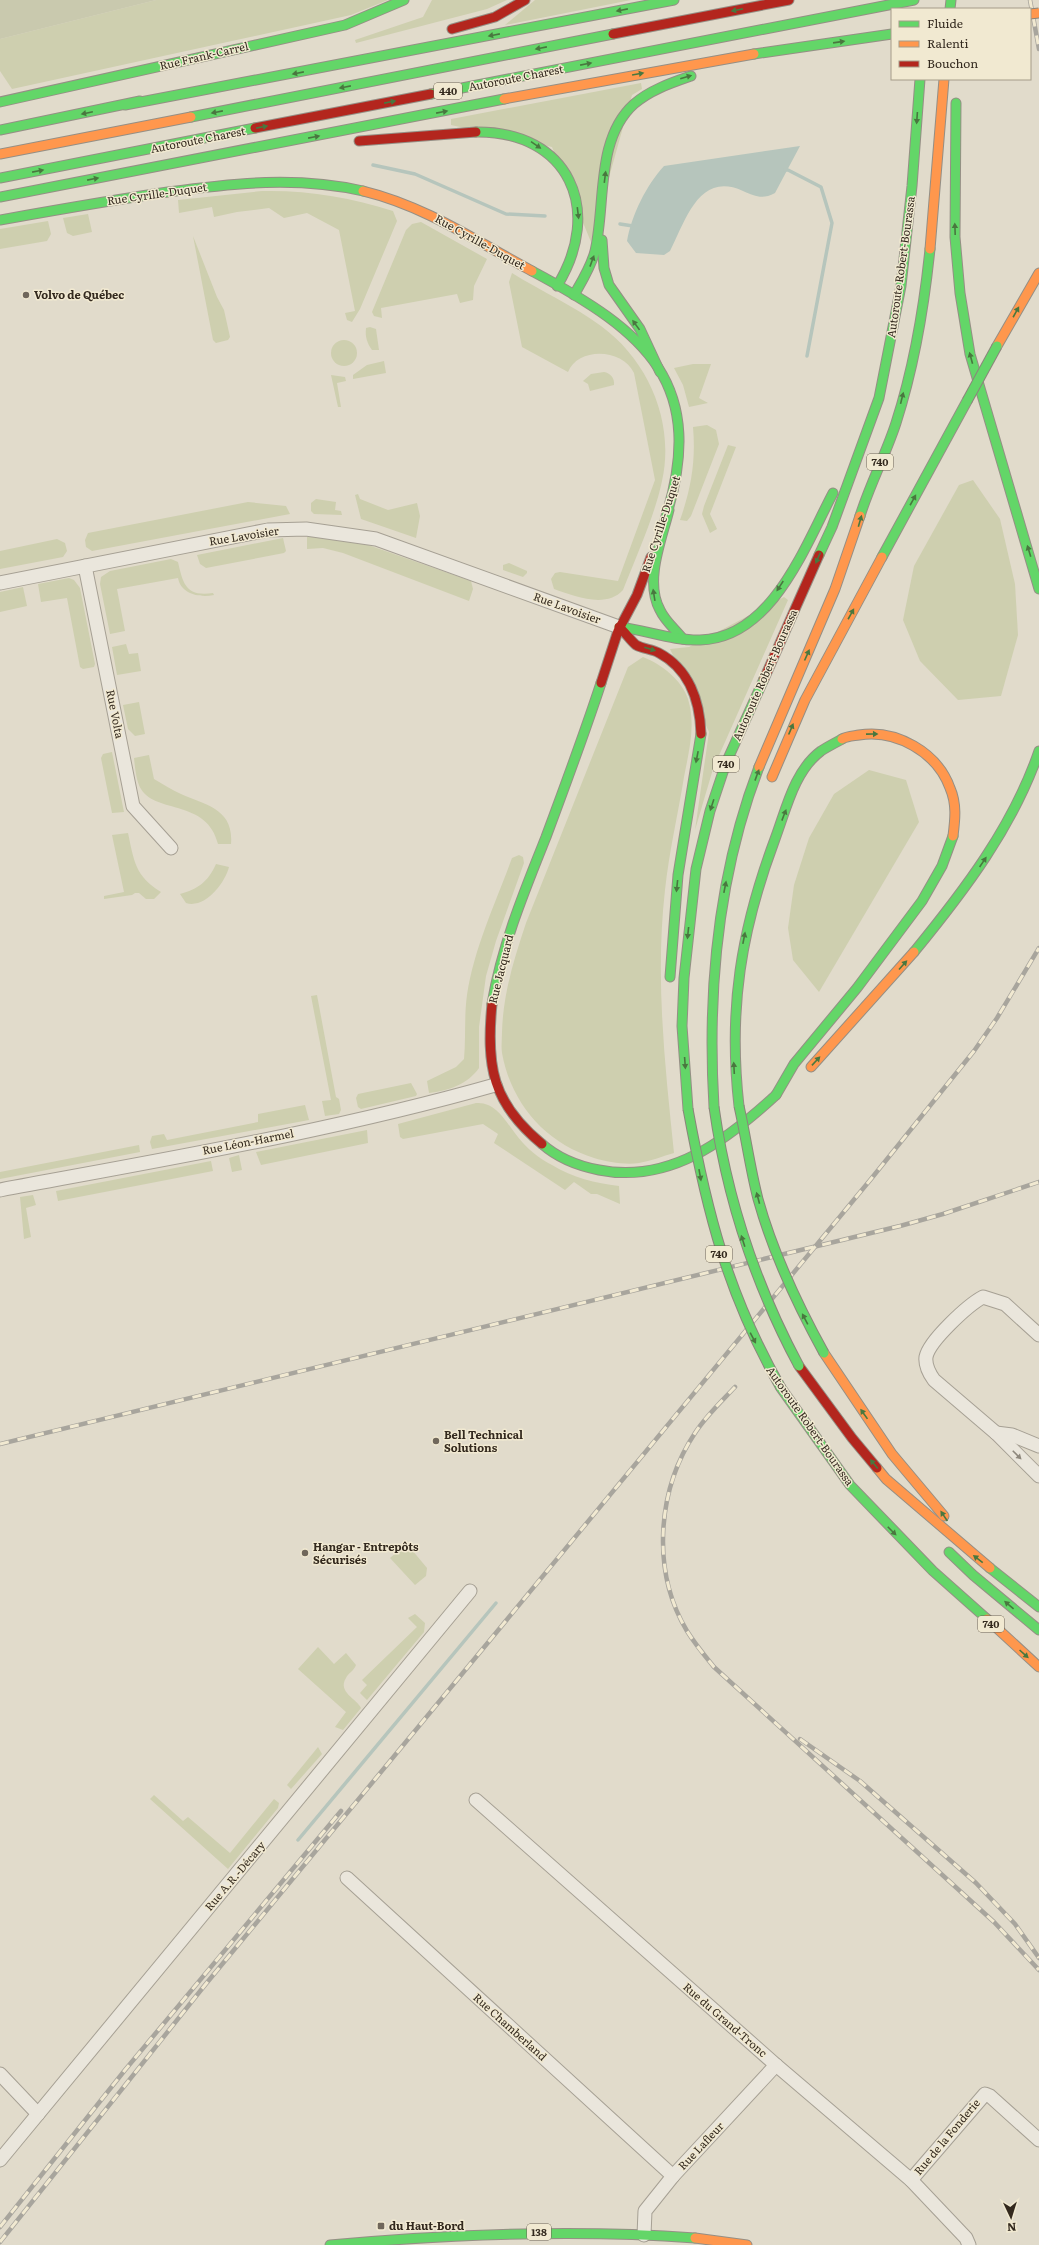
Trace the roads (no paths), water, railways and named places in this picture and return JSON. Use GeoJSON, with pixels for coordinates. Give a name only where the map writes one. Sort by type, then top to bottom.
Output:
{"type":"FeatureCollection","features":[{"type":"Feature","properties":{"kind":"main road","name":"Rue Frank-Carrel"},"geometry":{"type":"LineString","coordinates":[[0,102],[345,25],[370,16],[404,0]]}},
{"type":"Feature","properties":{"kind":"main road"},"geometry":{"type":"LineString","coordinates":[[440,32],[495,17],[525,0]]}},
{"type":"Feature","properties":{"kind":"main road"},"geometry":{"type":"LineString","coordinates":[[125,105],[204,92],[674,0]]}},
{"type":"Feature","properties":{"kind":"main road","name":"440"},"geometry":{"type":"LineString","coordinates":[[0,154],[789,0]]}},
{"type":"Feature","properties":{"kind":"main road","name":"Autoroute Charest"},"geometry":{"type":"LineString","coordinates":[[0,178],[895,4],[919,2]]}},
{"type":"Feature","properties":{"kind":"main road"},"geometry":{"type":"LineString","coordinates":[[0,197],[630,75],[891,34]]}},
{"type":"Feature","properties":{"kind":"main road"},"geometry":{"type":"LineString","coordinates":[[0,130],[125,105],[382,46]]}},
{"type":"Feature","properties":{"kind":"main road"},"geometry":{"type":"LineString","coordinates":[[574,295],[592,260],[600,215],[608,152],[613,132],[623,115],[640,98],[674,81],[810,46]]}},
{"type":"Feature","properties":{"kind":"main road","name":"Autoroute Robert-Bourassa"},"geometry":{"type":"LineString","coordinates":[[920,80],[912,186],[901,286],[879,398],[861,442],[832,527],[726,763],[710,811],[696,870],[684,978],[682,1026],[688,1109],[701,1182],[719,1254],[745,1322],[781,1388],[850,1485],[885,1523],[944,1580],[1039,1667]]}},
{"type":"Feature","properties":{"kind":"main road","name":"740"},"geometry":{"type":"LineString","coordinates":[[944,80],[930,247],[911,363],[896,423],[869,491],[856,535],[830,601],[771,738],[740,824],[727,873],[712,959],[710,1047],[714,1107],[726,1180],[747,1252],[773,1319],[798,1366],[852,1438],[886,1479],[965,1549],[1039,1607]]}},
{"type":"Feature","properties":{"kind":"main road"},"geometry":{"type":"LineString","coordinates":[[956,94],[954,203],[956,256],[963,315],[970,354],[1039,589]]}},
{"type":"Feature","properties":{"kind":"main road"},"geometry":{"type":"LineString","coordinates":[[349,142],[489,131],[518,136],[536,145],[553,159],[566,176],[575,195],[579,214],[576,247],[570,263],[557,286]]}},
{"type":"Feature","properties":{"kind":"main road"},"geometry":{"type":"LineString","coordinates":[[138,171],[217,162],[306,148]]}},
{"type":"Feature","properties":{"kind":"main road","name":"Rue Cyrille-Duquet"},"geometry":{"type":"LineString","coordinates":[[0,220],[112,200],[232,184],[271,180],[326,184],[379,195],[417,209],[574,295],[629,333],[646,351],[660,372],[674,407],[680,444],[677,484],[669,510],[638,592],[620,627]]}},
{"type":"Feature","properties":{"kind":"main road"},"geometry":{"type":"LineString","coordinates":[[600,215],[603,260],[609,285],[640,330],[660,372]]}},
{"type":"Feature","properties":{"kind":"main road"},"geometry":{"type":"LineString","coordinates":[[765,788],[805,700],[1039,273]]}},
{"type":"Feature","properties":{"kind":"main road"},"geometry":{"type":"LineString","coordinates":[[620,627],[643,629],[696,640],[714,638],[732,632],[751,622],[770,601],[787,577],[861,442]]}},
{"type":"Feature","properties":{"kind":"main road"},"geometry":{"type":"LineString","coordinates":[[669,510],[654,578],[654,592],[661,612],[683,638]]}},
{"type":"Feature","properties":{"kind":"main road"},"geometry":{"type":"LineString","coordinates":[[620,627],[637,645],[658,652],[678,665],[690,684],[698,702],[701,720],[701,738],[678,875],[672,935],[670,984]]}},
{"type":"Feature","properties":{"kind":"main road","name":"Rue Jacquard"},"geometry":{"type":"LineString","coordinates":[[620,627],[572,768],[502,955],[494,988],[488,1028],[489,1046],[495,1085],[503,1100],[519,1122],[536,1139],[558,1156],[580,1166],[604,1173],[631,1174],[671,1167],[704,1153],[748,1121],[776,1095]]}},
{"type":"Feature","properties":{"kind":"main road"},"geometry":{"type":"LineString","coordinates":[[776,1095],[793,1066],[877,965],[918,910],[943,863],[953,840],[956,816],[952,791],[943,771],[925,751],[906,739],[871,733],[836,741],[820,751],[811,761],[796,784],[757,886],[740,957],[733,1031],[735,1079],[750,1166],[767,1228],[792,1291],[824,1353],[892,1454],[939,1509],[965,1549]]}},
{"type":"Feature","properties":{"kind":"main road"},"geometry":{"type":"LineString","coordinates":[[776,1095],[801,1076],[920,946],[950,908],[982,864],[1013,815],[1028,786],[1039,751]]}},
{"type":"Feature","properties":{"kind":"main road"},"geometry":{"type":"LineString","coordinates":[[740,824],[757,800]]}},
{"type":"Feature","properties":{"kind":"main road"},"geometry":{"type":"LineString","coordinates":[[684,1152],[688,1172]]}},
{"type":"Feature","properties":{"kind":"main road"},"geometry":{"type":"LineString","coordinates":[[696,1192],[711,1224]]}},
{"type":"Feature","properties":{"kind":"main road"},"geometry":{"type":"LineString","coordinates":[[900,1492],[930,1529]]}},
{"type":"Feature","properties":{"kind":"main road"},"geometry":{"type":"LineString","coordinates":[[945,1548],[973,1575],[1039,1630]]}},
{"type":"Feature","properties":{"kind":"main road"},"geometry":{"type":"LineString","coordinates":[[944,1580],[1014,1630]]}},
{"type":"Feature","properties":{"kind":"main road","name":"138"},"geometry":{"type":"LineString","coordinates":[[330,2245],[434,2236],[521,2232],[644,2234],[695,2238],[747,2245]]}},
{"type":"Feature","properties":{"kind":"street","name":"Rue Lavoisier"},"geometry":{"type":"LineString","coordinates":[[0,583],[268,530],[306,529],[339,532],[376,539],[620,627]]}},
{"type":"Feature","properties":{"kind":"street","name":"Rue Volta"},"geometry":{"type":"LineString","coordinates":[[85,566],[133,806],[171,848]]}},
{"type":"Feature","properties":{"kind":"street","name":"Rue Léon-Harmel"},"geometry":{"type":"LineString","coordinates":[[0,1190],[351,1122],[419,1106],[495,1085]]}},
{"type":"Feature","properties":{"kind":"street"},"geometry":{"type":"LineString","coordinates":[[1037,1471],[996,1433],[934,1380],[928,1371],[926,1358],[929,1348],[972,1303],[983,1297],[1005,1304],[1039,1335]]}},
{"type":"Feature","properties":{"kind":"street"},"geometry":{"type":"LineString","coordinates":[[996,1433],[1012,1434],[1039,1446]]}},
{"type":"Feature","properties":{"kind":"street","name":"Rue A.R.-Décary"},"geometry":{"type":"LineString","coordinates":[[0,2160],[470,1591]]}},
{"type":"Feature","properties":{"kind":"street","name":"Rue du Grand-Tronc"},"geometry":{"type":"LineString","coordinates":[[476,1800],[776,2065],[911,2180],[966,2238],[969,2245]]}},
{"type":"Feature","properties":{"kind":"street","name":"Rue Chamberland"},"geometry":{"type":"LineString","coordinates":[[347,1878],[673,2176]]}},
{"type":"Feature","properties":{"kind":"street","name":"Rue Lafleur"},"geometry":{"type":"LineString","coordinates":[[644,2234],[645,2211],[673,2176],[776,2065]]}},
{"type":"Feature","properties":{"kind":"street"},"geometry":{"type":"LineString","coordinates":[[0,2074],[38,2114]]}},
{"type":"Feature","properties":{"kind":"street","name":"Rue de la Fonderie"},"geometry":{"type":"LineString","coordinates":[[911,2180],[985,2094],[990,2096],[1039,2140]]}},
{"type":"Feature","properties":{"kind":"waterway"},"geometry":{"type":"LineString","coordinates":[[373,165],[415,174],[506,214],[545,216]]}},
{"type":"Feature","properties":{"kind":"waterway"},"geometry":{"type":"LineString","coordinates":[[785,170],[788,170],[821,187],[832,223],[807,356]]}},
{"type":"Feature","properties":{"kind":"waterway"},"geometry":{"type":"LineString","coordinates":[[620,224],[633,226]]}},
{"type":"Feature","properties":{"kind":"waterway"},"geometry":{"type":"LineString","coordinates":[[298,1840],[496,1603]]}},
{"type":"Feature","properties":{"kind":"railway"},"geometry":{"type":"LineString","coordinates":[[1030,0],[1039,49]]}},
{"type":"Feature","properties":{"kind":"railway"},"geometry":{"type":"LineString","coordinates":[[0,2242],[205,1985],[871,1179],[974,1051],[997,1018],[1039,948]]}},
{"type":"Feature","properties":{"kind":"railway"},"geometry":{"type":"LineString","coordinates":[[0,1444],[900,1226],[943,1214],[1039,1182]]}},
{"type":"Feature","properties":{"kind":"railway"},"geometry":{"type":"LineString","coordinates":[[735,1387],[699,1427],[682,1455],[666,1505],[663,1531],[664,1557],[668,1583],[675,1608],[687,1631],[714,1667],[994,1922],[1039,1970]]}},
{"type":"Feature","properties":{"kind":"railway"},"geometry":{"type":"LineString","coordinates":[[800,1739],[860,1781],[976,1883],[1015,1924],[1039,1958]]}},
{"type":"Feature","properties":{"kind":"railway"},"geometry":{"type":"LineString","coordinates":[[0,2227],[125,2070],[341,1811]]}},
{"type":"Feature","properties":{"kind":"place","name":"Volvo de Québec"},"geometry":{"type":"Point","coordinates":[26,295]}},
{"type":"Feature","properties":{"kind":"place","name":"Bell Technical Solutions"},"geometry":{"type":"Point","coordinates":[436,1441]}},
{"type":"Feature","properties":{"kind":"place","name":"Hangar - Entrepôts Sécurisés"},"geometry":{"type":"Point","coordinates":[305,1553]}},
{"type":"Feature","properties":{"kind":"place","name":"du Haut-Bord"},"geometry":{"type":"Point","coordinates":[381,2226]}}]}
